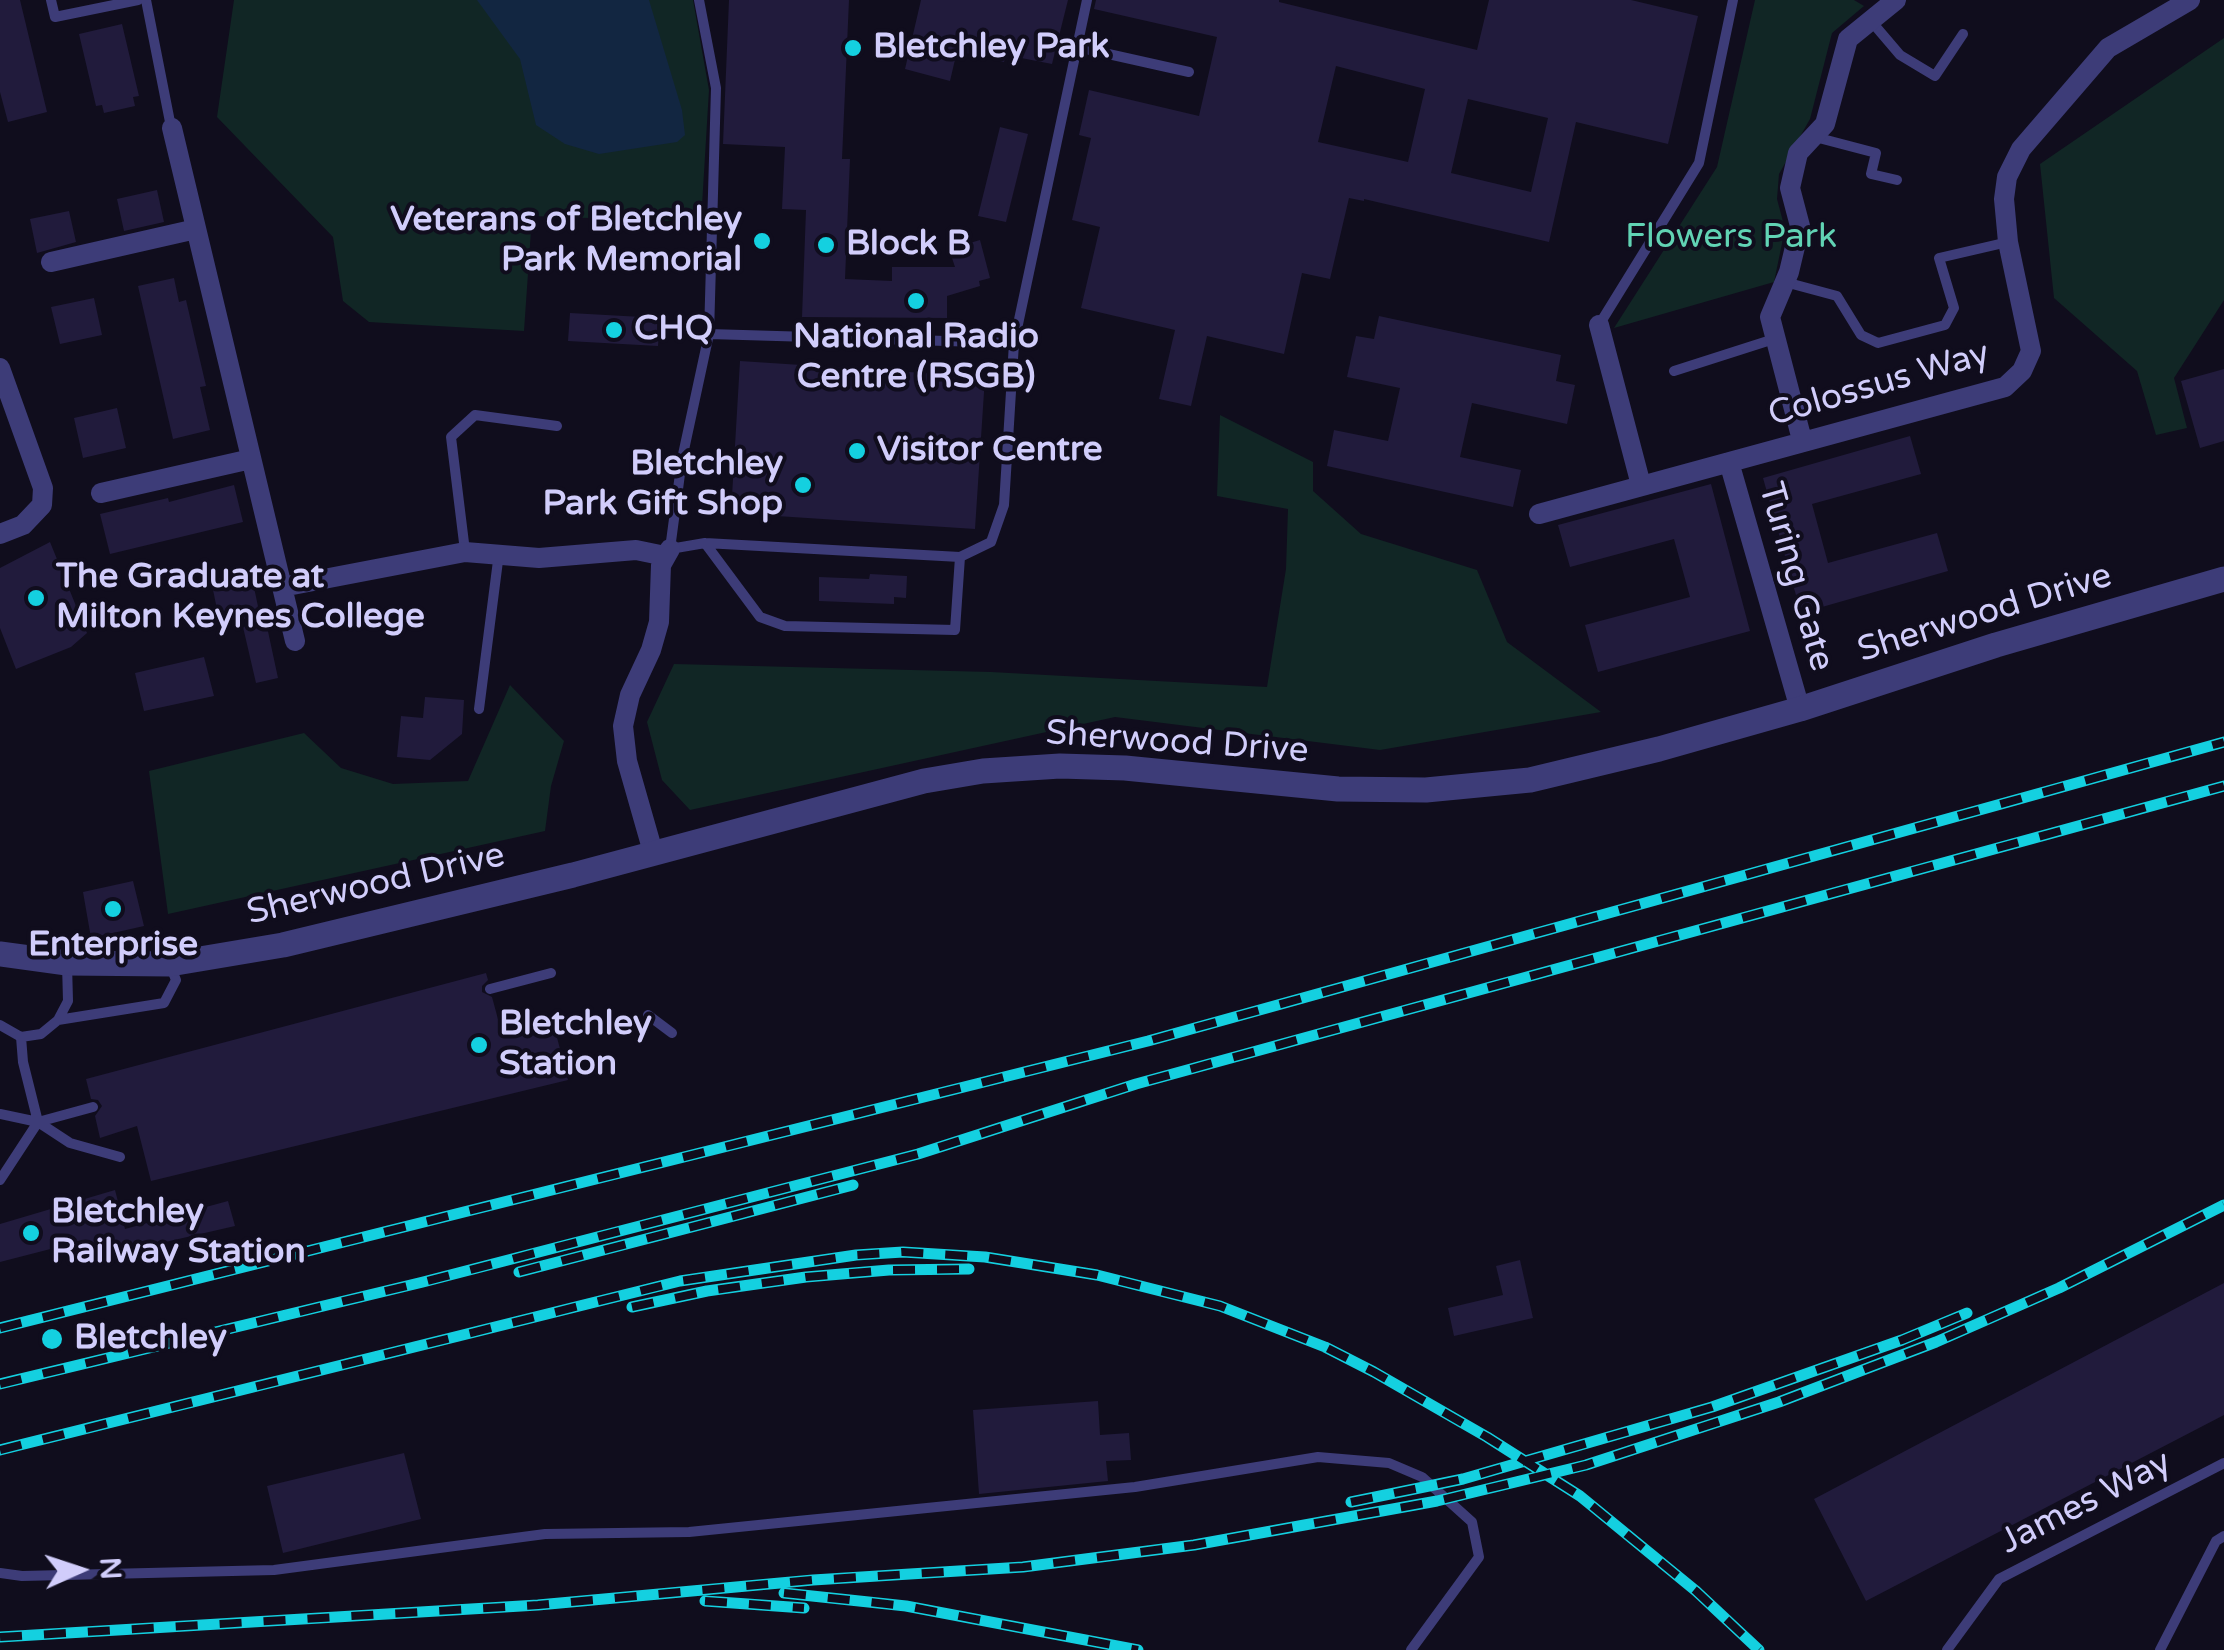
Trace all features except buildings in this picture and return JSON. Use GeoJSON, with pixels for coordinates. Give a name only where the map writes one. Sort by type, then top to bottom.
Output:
{"type":"FeatureCollection","features":[{"type":"Feature","properties":{"kind":"street"},"geometry":{"type":"LineString","coordinates":[[1802,440],[1770,317],[1785,282],[1800,226],[1790,188],[1798,153],[1825,124],[1848,38],[1896,0]]}},
{"type":"Feature","properties":{"kind":"street","name":"Colossus Way"},"geometry":{"type":"LineString","coordinates":[[1539,514],[2005,387],[2022,372],[2031,350],[2008,242],[2004,199],[2007,177],[2021,149],[2108,48],[2190,0]]}},
{"type":"Feature","properties":{"kind":"street"},"geometry":{"type":"LineString","coordinates":[[172,128],[294,640]]}},
{"type":"Feature","properties":{"kind":"street"},"geometry":{"type":"LineString","coordinates":[[52,262],[196,229]]}},
{"type":"Feature","properties":{"kind":"street"},"geometry":{"type":"LineString","coordinates":[[1598,325],[1641,486]]}},
{"type":"Feature","properties":{"kind":"street"},"geometry":{"type":"LineString","coordinates":[[0,368],[43,488],[42,505],[23,525],[0,534]]}},
{"type":"Feature","properties":{"kind":"street"},"geometry":{"type":"LineString","coordinates":[[101,493],[251,459]]}},
{"type":"Feature","properties":{"kind":"street","name":"Turing Gate"},"geometry":{"type":"LineString","coordinates":[[1729,462],[1800,709]]}},
{"type":"Feature","properties":{"kind":"street"},"geometry":{"type":"LineString","coordinates":[[282,588],[465,552],[540,558],[636,550],[668,553],[652,650],[630,695],[624,726],[627,762],[653,852]]}},
{"type":"Feature","properties":{"kind":"street","name":"Sherwood Drive"},"geometry":{"type":"LineString","coordinates":[[0,954],[67,963],[170,964],[283,946],[924,781],[983,771],[1109,767],[1338,788],[1426,790],[1530,780],[1800,709],[1996,645],[2224,578]]}},
{"type":"Feature","properties":{"kind":"lane"},"geometry":{"type":"LineString","coordinates":[[51,0],[55,17],[138,0]]}},
{"type":"Feature","properties":{"kind":"lane"},"geometry":{"type":"LineString","coordinates":[[146,0],[172,128]]}},
{"type":"Feature","properties":{"kind":"lane"},"geometry":{"type":"LineString","coordinates":[[699,0],[716,88],[709,334],[682,459],[668,553],[705,543],[960,557],[991,542],[1004,506],[1014,343],[1087,0]]}},
{"type":"Feature","properties":{"kind":"lane"},"geometry":{"type":"LineString","coordinates":[[1598,325],[1699,163],[1733,0]]}},
{"type":"Feature","properties":{"kind":"lane"},"geometry":{"type":"LineString","coordinates":[[1871,20],[1900,55],[1935,76],[1963,34]]}},
{"type":"Feature","properties":{"kind":"lane"},"geometry":{"type":"LineString","coordinates":[[1076,47],[1189,72]]}},
{"type":"Feature","properties":{"kind":"lane"},"geometry":{"type":"LineString","coordinates":[[1814,138],[1876,153],[1871,174],[1897,180]]}},
{"type":"Feature","properties":{"kind":"lane"},"geometry":{"type":"LineString","coordinates":[[1785,282],[1837,296],[1862,335],[1878,343],[1945,325],[1954,308],[1939,258],[2008,242]]}},
{"type":"Feature","properties":{"kind":"lane"},"geometry":{"type":"LineString","coordinates":[[709,334],[1014,343]]}},
{"type":"Feature","properties":{"kind":"lane"},"geometry":{"type":"LineString","coordinates":[[1674,370],[1774,339]]}},
{"type":"Feature","properties":{"kind":"lane"},"geometry":{"type":"LineString","coordinates":[[465,552],[450,437],[475,415],[557,426]]}},
{"type":"Feature","properties":{"kind":"lane"},"geometry":{"type":"LineString","coordinates":[[705,543],[760,617],[785,626],[955,630],[960,557]]}},
{"type":"Feature","properties":{"kind":"lane"},"geometry":{"type":"LineString","coordinates":[[479,709],[499,554]]}},
{"type":"Feature","properties":{"kind":"lane"},"geometry":{"type":"LineString","coordinates":[[0,1025],[21,1037],[41,1034],[58,1020],[68,1001],[67,963]]}},
{"type":"Feature","properties":{"kind":"lane"},"geometry":{"type":"LineString","coordinates":[[58,1020],[164,1003],[176,980],[170,964]]}},
{"type":"Feature","properties":{"kind":"lane"},"geometry":{"type":"LineString","coordinates":[[490,989],[550,973]]}},
{"type":"Feature","properties":{"kind":"lane"},"geometry":{"type":"LineString","coordinates":[[648,1015],[672,1033]]}},
{"type":"Feature","properties":{"kind":"lane"},"geometry":{"type":"LineString","coordinates":[[21,1037],[38,1122]]}},
{"type":"Feature","properties":{"kind":"lane"},"geometry":{"type":"LineString","coordinates":[[0,1180],[38,1122],[93,1107]]}},
{"type":"Feature","properties":{"kind":"lane"},"geometry":{"type":"LineString","coordinates":[[0,1114],[38,1122],[70,1144],[120,1157]]}},
{"type":"Feature","properties":{"kind":"lane"},"geometry":{"type":"LineString","coordinates":[[0,1573],[22,1576],[274,1570],[546,1534],[689,1532],[1134,1487],[1318,1456],[1388,1463],[1422,1477],[1472,1522],[1479,1556],[1411,1650]]}},
{"type":"Feature","properties":{"kind":"lane","name":"James Way"},"geometry":{"type":"LineString","coordinates":[[1947,1650],[1999,1579],[2224,1463]]}},
{"type":"Feature","properties":{"kind":"lane"},"geometry":{"type":"LineString","coordinates":[[2160,1650],[2216,1540],[2224,1536]]}},
{"type":"Feature","properties":{"kind":"green space"},"geometry":{"type":"Polygon","coordinates":[[[234,0],[693,0],[709,90],[701,222],[532,216],[524,331],[369,322],[343,301],[333,237],[217,117],[234,0]]]}},
{"type":"Feature","properties":{"kind":"green space","name":"Flowers Park"},"geometry":{"type":"Polygon","coordinates":[[[1755,0],[1854,0],[1864,6],[1832,33],[1810,119],[1779,174],[1777,199],[1785,229],[1774,282],[1614,328],[1717,167],[1755,0]]]}},
{"type":"Feature","properties":{"kind":"green space"},"geometry":{"type":"Polygon","coordinates":[[[2224,38],[2224,300],[2174,378],[2187,428],[2156,435],[2137,371],[2054,298],[2040,164],[2224,38]]]}},
{"type":"Feature","properties":{"kind":"green space"},"geometry":{"type":"Polygon","coordinates":[[[1220,415],[1313,462],[1313,491],[1361,534],[1477,570],[1507,642],[1601,712],[1380,750],[1115,717],[690,810],[662,780],[647,722],[674,664],[991,672],[1267,687],[1286,569],[1288,509],[1217,496],[1220,415]]]}},
{"type":"Feature","properties":{"kind":"green space"},"geometry":{"type":"Polygon","coordinates":[[[510,685],[564,741],[551,786],[545,831],[168,914],[149,771],[304,733],[341,768],[393,784],[468,781],[510,685]]]}},
{"type":"Feature","properties":{"kind":"water"},"geometry":{"type":"Polygon","coordinates":[[[477,0],[649,0],[682,110],[685,135],[677,142],[599,154],[565,144],[536,125],[520,59],[477,0]]]}},
{"type":"Feature","properties":{"kind":"railway"},"geometry":{"type":"LineString","coordinates":[[0,1328],[1148,1041],[2224,742]]}},
{"type":"Feature","properties":{"kind":"railway"},"geometry":{"type":"LineString","coordinates":[[0,1384],[423,1282],[918,1154],[1136,1084],[2224,786]]}},
{"type":"Feature","properties":{"kind":"railway"},"geometry":{"type":"LineString","coordinates":[[519,1272],[853,1185]]}},
{"type":"Feature","properties":{"kind":"railway"},"geometry":{"type":"LineString","coordinates":[[0,1637],[538,1605],[813,1580],[1023,1567],[1194,1545],[1437,1501],[1586,1465],[1779,1402],[1936,1342],[2059,1288],[2224,1205]]}},
{"type":"Feature","properties":{"kind":"railway"},"geometry":{"type":"LineString","coordinates":[[0,1450],[680,1281],[856,1255],[903,1252],[985,1257],[1097,1275],[1220,1306],[1325,1347],[1487,1437],[1580,1496],[1696,1591],[1759,1650]]}},
{"type":"Feature","properties":{"kind":"railway"},"geometry":{"type":"LineString","coordinates":[[632,1307],[707,1291],[806,1277],[969,1269]]}},
{"type":"Feature","properties":{"kind":"railway"},"geometry":{"type":"LineString","coordinates":[[1351,1502],[1463,1479],[1712,1407],[1967,1313]]}},
{"type":"Feature","properties":{"kind":"railway"},"geometry":{"type":"LineString","coordinates":[[784,1593],[906,1606],[1138,1650]]}},
{"type":"Feature","properties":{"kind":"railway"},"geometry":{"type":"LineString","coordinates":[[705,1601],[804,1608]]}},
{"type":"Feature","properties":{"kind":"place","name":"Bletchley Park"},"geometry":{"type":"Point","coordinates":[853,48]}},
{"type":"Feature","properties":{"kind":"place","name":"Veterans of Bletchley Park Memorial"},"geometry":{"type":"Point","coordinates":[762,241]}},
{"type":"Feature","properties":{"kind":"place","name":"Block B"},"geometry":{"type":"Point","coordinates":[826,245]}},
{"type":"Feature","properties":{"kind":"place","name":"National Radio Centre (RSGB)"},"geometry":{"type":"Point","coordinates":[916,301]}},
{"type":"Feature","properties":{"kind":"place","name":"CHQ"},"geometry":{"type":"Point","coordinates":[614,330]}},
{"type":"Feature","properties":{"kind":"place","name":"Visitor Centre"},"geometry":{"type":"Point","coordinates":[857,451]}},
{"type":"Feature","properties":{"kind":"place","name":"Bletchley Park Gift Shop"},"geometry":{"type":"Point","coordinates":[803,485]}},
{"type":"Feature","properties":{"kind":"place","name":"The Graduate at Milton Keynes College"},"geometry":{"type":"Point","coordinates":[36,598]}},
{"type":"Feature","properties":{"kind":"place","name":"Enterprise"},"geometry":{"type":"Point","coordinates":[113,909]}},
{"type":"Feature","properties":{"kind":"place","name":"Bletchley Station"},"geometry":{"type":"Point","coordinates":[479,1045]}},
{"type":"Feature","properties":{"kind":"place","name":"Bletchley Railway Station"},"geometry":{"type":"Point","coordinates":[31,1233]}},
{"type":"Feature","properties":{"kind":"place","name":"Bletchley"},"geometry":{"type":"Point","coordinates":[52,1339]}}]}
